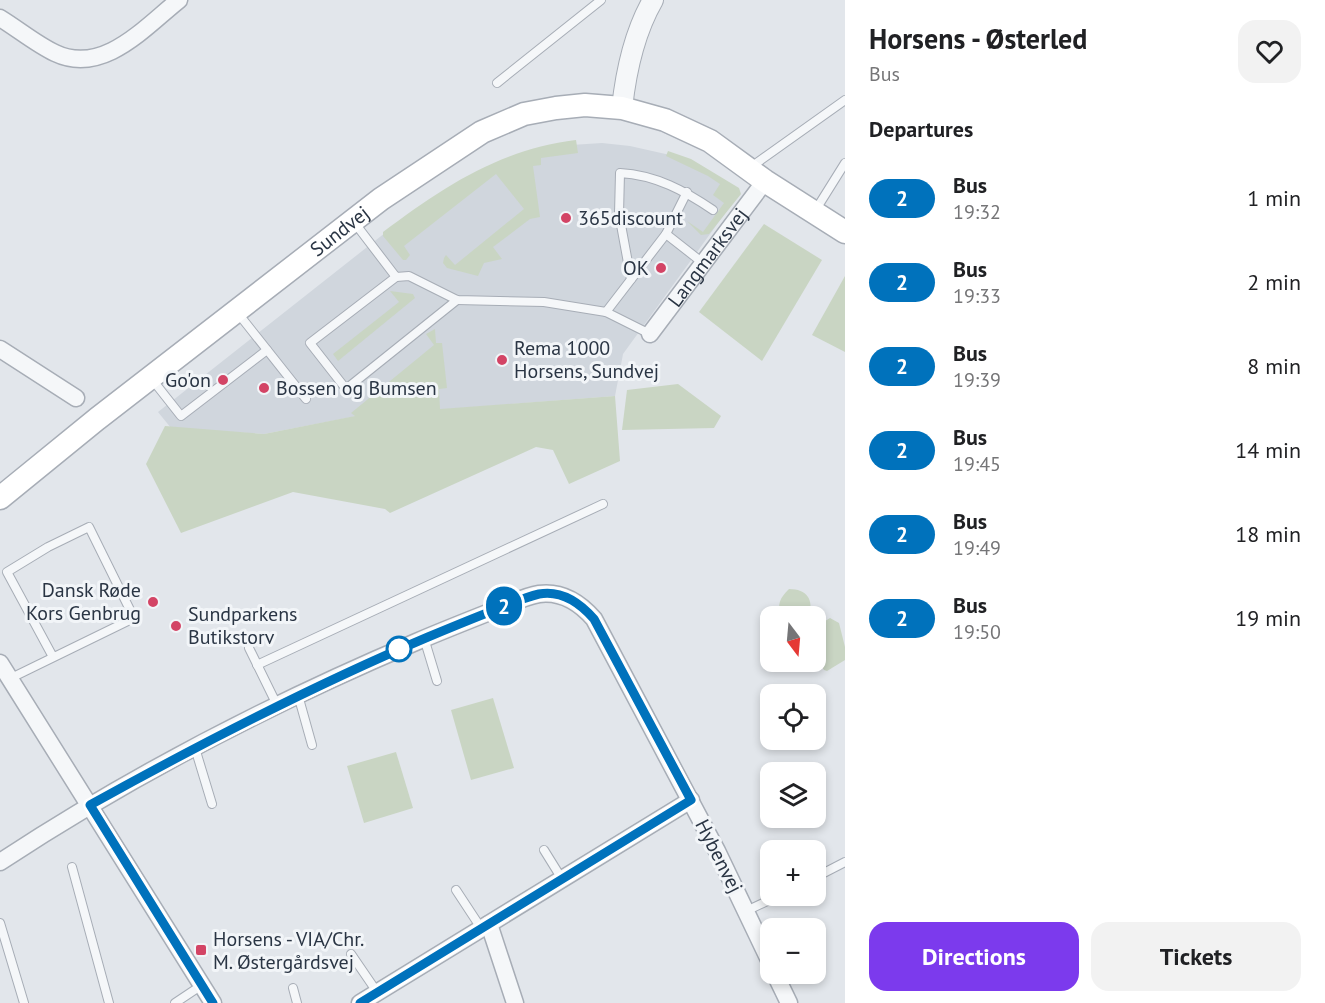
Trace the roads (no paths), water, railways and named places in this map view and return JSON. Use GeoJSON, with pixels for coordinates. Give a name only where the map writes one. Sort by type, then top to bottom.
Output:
{"type":"FeatureCollection","features":[{"type":"Feature","properties":{"kind":"main road","name":"Sundvej"},"geometry":{"type":"LineString","coordinates":[[0,498],[381,199],[482,132],[524,114],[556,108],[585,105],[622,108]]}},
{"type":"Feature","properties":{"kind":"main road"},"geometry":{"type":"LineString","coordinates":[[622,108],[665,120],[710,141],[757,175],[845,232]]}},
{"type":"Feature","properties":{"kind":"street"},"geometry":{"type":"LineString","coordinates":[[0,18],[55,53],[73,59],[92,59],[117,49],[180,0]]}},
{"type":"Feature","properties":{"kind":"street"},"geometry":{"type":"LineString","coordinates":[[622,108],[626,72],[641,25],[653,0]]}},
{"type":"Feature","properties":{"kind":"street","name":"Langmarksvej"},"geometry":{"type":"LineString","coordinates":[[650,334],[703,263],[757,175]]}},
{"type":"Feature","properties":{"kind":"street"},"geometry":{"type":"LineString","coordinates":[[0,349],[76,398]]}},
{"type":"Feature","properties":{"kind":"street","name":"Hybenvej"},"geometry":{"type":"LineString","coordinates":[[424,638],[539,594],[556,594],[584,608],[594,619],[691,800],[760,941]]}},
{"type":"Feature","properties":{"kind":"street"},"geometry":{"type":"LineString","coordinates":[[0,862],[90,805],[195,748],[277,705],[424,638]]}},
{"type":"Feature","properties":{"kind":"street"},"geometry":{"type":"LineString","coordinates":[[0,663],[213,1003]]}},
{"type":"Feature","properties":{"kind":"street"},"geometry":{"type":"LineString","coordinates":[[360,1003],[691,800]]}},
{"type":"Feature","properties":{"kind":"street"},"geometry":{"type":"LineString","coordinates":[[485,926],[514,1003]]}},
{"type":"Feature","properties":{"kind":"street"},"geometry":{"type":"LineString","coordinates":[[780,984],[789,1003]]}},
{"type":"Feature","properties":{"kind":"lane"},"geometry":{"type":"LineString","coordinates":[[497,83],[601,0]]}},
{"type":"Feature","properties":{"kind":"lane"},"geometry":{"type":"LineString","coordinates":[[757,175],[845,100]]}},
{"type":"Feature","properties":{"kind":"lane"},"geometry":{"type":"LineString","coordinates":[[814,213],[845,163]]}},
{"type":"Feature","properties":{"kind":"lane"},"geometry":{"type":"LineString","coordinates":[[631,279],[619,214],[620,173],[653,178],[687,192],[713,210]]}},
{"type":"Feature","properties":{"kind":"lane"},"geometry":{"type":"LineString","coordinates":[[606,312],[666,234],[687,192]]}},
{"type":"Feature","properties":{"kind":"lane"},"geometry":{"type":"LineString","coordinates":[[354,222],[396,277]]}},
{"type":"Feature","properties":{"kind":"lane"},"geometry":{"type":"LineString","coordinates":[[666,234],[703,263]]}},
{"type":"Feature","properties":{"kind":"lane"},"geometry":{"type":"LineString","coordinates":[[457,300],[346,389],[310,343],[396,277],[409,276],[457,300],[544,302],[606,312],[650,334]]}},
{"type":"Feature","properties":{"kind":"lane"},"geometry":{"type":"LineString","coordinates":[[236,311],[306,399]]}},
{"type":"Feature","properties":{"kind":"lane"},"geometry":{"type":"LineString","coordinates":[[150,378],[181,416],[267,350]]}},
{"type":"Feature","properties":{"kind":"lane"},"geometry":{"type":"LineString","coordinates":[[257,665],[603,504]]}},
{"type":"Feature","properties":{"kind":"lane"},"geometry":{"type":"LineString","coordinates":[[9,679],[134,618],[89,526],[7,572],[53,657]]}},
{"type":"Feature","properties":{"kind":"lane"},"geometry":{"type":"LineString","coordinates":[[424,638],[437,681]]}},
{"type":"Feature","properties":{"kind":"lane"},"geometry":{"type":"LineString","coordinates":[[249,648],[277,705]]}},
{"type":"Feature","properties":{"kind":"lane"},"geometry":{"type":"LineString","coordinates":[[298,695],[312,745]]}},
{"type":"Feature","properties":{"kind":"lane"},"geometry":{"type":"LineString","coordinates":[[195,748],[212,804]]}},
{"type":"Feature","properties":{"kind":"lane"},"geometry":{"type":"LineString","coordinates":[[544,850],[562,879]]}},
{"type":"Feature","properties":{"kind":"lane"},"geometry":{"type":"LineString","coordinates":[[826,872],[845,862]]}},
{"type":"Feature","properties":{"kind":"lane"},"geometry":{"type":"LineString","coordinates":[[72,867],[109,1003]]}},
{"type":"Feature","properties":{"kind":"lane"},"geometry":{"type":"LineString","coordinates":[[456,890],[485,926]]}},
{"type":"Feature","properties":{"kind":"lane"},"geometry":{"type":"LineString","coordinates":[[746,911],[760,904]]}},
{"type":"Feature","properties":{"kind":"lane"},"geometry":{"type":"LineString","coordinates":[[0,923],[24,1003]]}},
{"type":"Feature","properties":{"kind":"lane"},"geometry":{"type":"LineString","coordinates":[[351,954],[377,992]]}},
{"type":"Feature","properties":{"kind":"lane"},"geometry":{"type":"LineString","coordinates":[[175,1003],[203,985]]}},
{"type":"Feature","properties":{"kind":"lane"},"geometry":{"type":"LineString","coordinates":[[293,988],[297,1003]]}},
{"type":"Feature","properties":{"kind":"place","name":"365discount"},"geometry":{"type":"Point","coordinates":[566,218]}},
{"type":"Feature","properties":{"kind":"place","name":"OK"},"geometry":{"type":"Point","coordinates":[661,268]}},
{"type":"Feature","properties":{"kind":"place","name":"Rema 1000 Horsens, Sundvej"},"geometry":{"type":"Point","coordinates":[502,360]}},
{"type":"Feature","properties":{"kind":"place","name":"Go'on"},"geometry":{"type":"Point","coordinates":[223,380]}},
{"type":"Feature","properties":{"kind":"place","name":"Bossen og Bumsen"},"geometry":{"type":"Point","coordinates":[264,388]}},
{"type":"Feature","properties":{"kind":"place","name":"Dansk Røde Kors Genbrug"},"geometry":{"type":"Point","coordinates":[153,602]}},
{"type":"Feature","properties":{"kind":"place","name":"Sundparkens Butikstorv"},"geometry":{"type":"Point","coordinates":[176,626]}},
{"type":"Feature","properties":{"kind":"place","name":"Horsens - VIA/Chr. M. Østergårdsvej"},"geometry":{"type":"Point","coordinates":[201,950]}}]}
